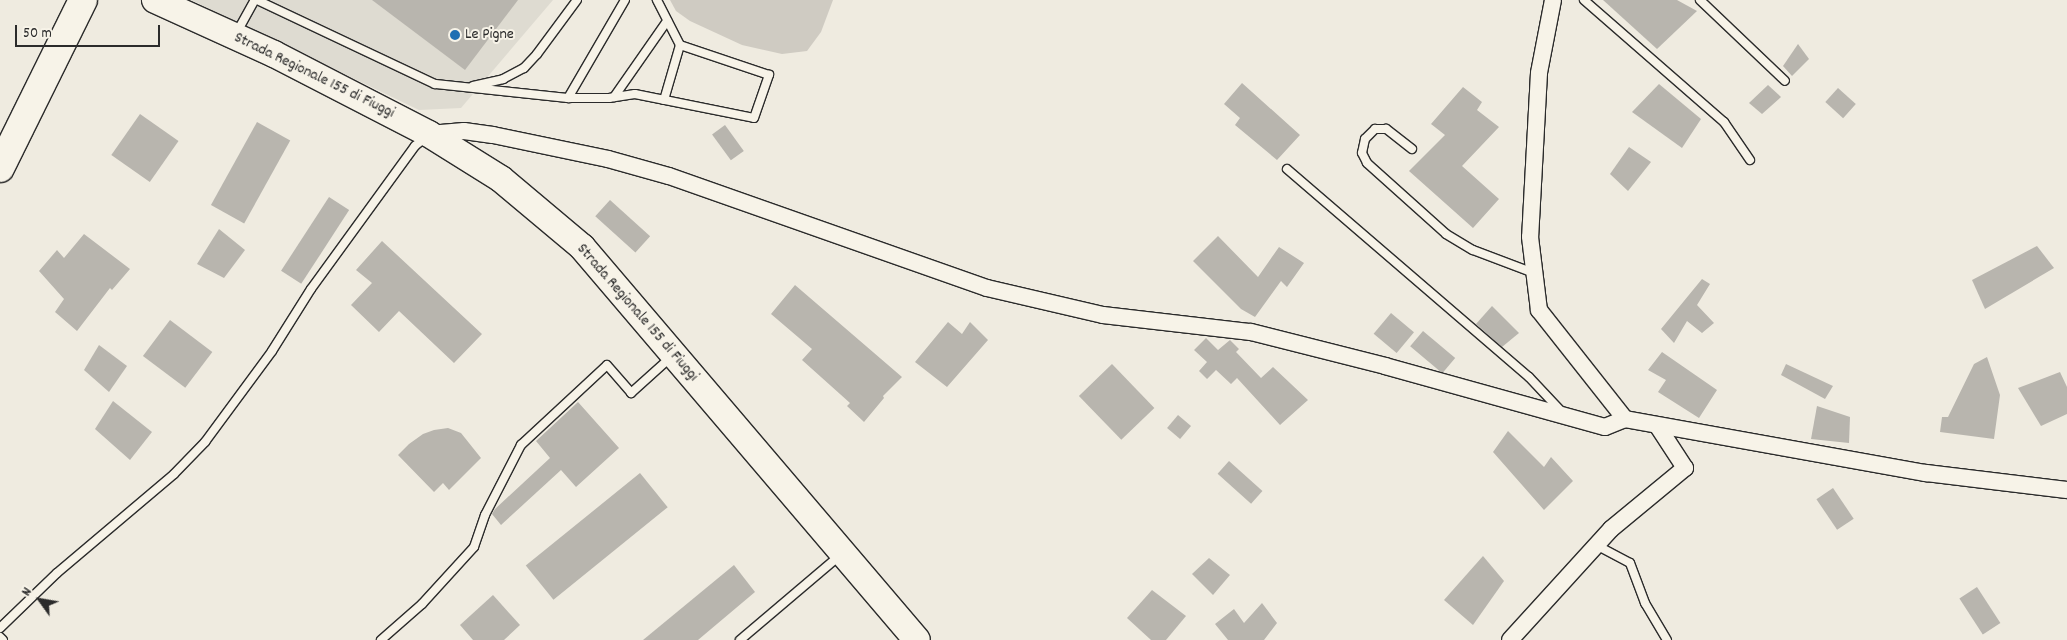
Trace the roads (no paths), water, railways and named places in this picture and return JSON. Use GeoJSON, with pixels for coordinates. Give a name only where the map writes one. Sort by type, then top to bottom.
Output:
{"type":"FeatureCollection","features":[{"type":"Feature","properties":{"kind":"highway"},"geometry":{"type":"LineString","coordinates":[[0,168],[83,0]]}},
{"type":"Feature","properties":{"kind":"main road","name":"Strada Regionale 155 di Fiuggi"},"geometry":{"type":"LineString","coordinates":[[155,0],[274,54],[429,134],[501,179],[582,247],[917,640]]}},
{"type":"Feature","properties":{"kind":"street"},"geometry":{"type":"LineString","coordinates":[[1553,0],[1539,73],[1530,237],[1539,310],[1625,419]]}},
{"type":"Feature","properties":{"kind":"street"},"geometry":{"type":"LineString","coordinates":[[429,134],[464,131],[493,135],[608,159],[669,176],[986,288],[1103,315],[1251,332],[1385,366],[1605,427],[1625,419],[1926,473],[2067,490]]}},
{"type":"Feature","properties":{"kind":"street"},"geometry":{"type":"LineString","coordinates":[[1510,640],[1611,529],[1685,468],[1657,424]]}},
{"type":"Feature","properties":{"kind":"lane"},"geometry":{"type":"LineString","coordinates":[[234,36],[256,0],[435,84],[568,98],[614,97],[634,94],[754,118],[769,75],[680,46]]}},
{"type":"Feature","properties":{"kind":"lane"},"geometry":{"type":"LineString","coordinates":[[466,87],[503,79],[524,68],[537,54],[577,0]]}},
{"type":"Feature","properties":{"kind":"lane"},"geometry":{"type":"LineString","coordinates":[[568,98],[626,0]]}},
{"type":"Feature","properties":{"kind":"lane"},"geometry":{"type":"LineString","coordinates":[[657,0],[680,46],[664,100]]}},
{"type":"Feature","properties":{"kind":"lane"},"geometry":{"type":"LineString","coordinates":[[1584,0],[1724,122],[1750,160]]}},
{"type":"Feature","properties":{"kind":"lane"},"geometry":{"type":"LineString","coordinates":[[1700,0],[1785,81]]}},
{"type":"Feature","properties":{"kind":"lane"},"geometry":{"type":"LineString","coordinates":[[614,97],[668,21]]}},
{"type":"Feature","properties":{"kind":"lane"},"geometry":{"type":"LineString","coordinates":[[1412,148],[1386,129],[1375,129],[1365,139],[1362,153],[1366,163],[1446,234],[1487,256],[1534,273]]}},
{"type":"Feature","properties":{"kind":"lane"},"geometry":{"type":"LineString","coordinates":[[0,628],[57,573],[174,474],[205,442],[272,351],[316,281],[415,146],[429,134]]}},
{"type":"Feature","properties":{"kind":"lane"},"geometry":{"type":"LineString","coordinates":[[1287,169],[1529,377],[1567,417]]}},
{"type":"Feature","properties":{"kind":"lane"},"geometry":{"type":"LineString","coordinates":[[381,640],[422,604],[474,548],[485,515],[521,445],[606,365],[632,393],[674,355]]}},
{"type":"Feature","properties":{"kind":"lane"},"geometry":{"type":"LineString","coordinates":[[1596,545],[1630,563],[1645,603],[1666,640]]}},
{"type":"Feature","properties":{"kind":"lane"},"geometry":{"type":"LineString","coordinates":[[740,640],[842,553]]}},
{"type":"Feature","properties":{"kind":"lane"},"geometry":{"type":"LineString","coordinates":[[0,637],[3,640]]}},
{"type":"Feature","properties":{"kind":"place","name":"Le Pigne"},"geometry":{"type":"Point","coordinates":[455,35]}}]}
